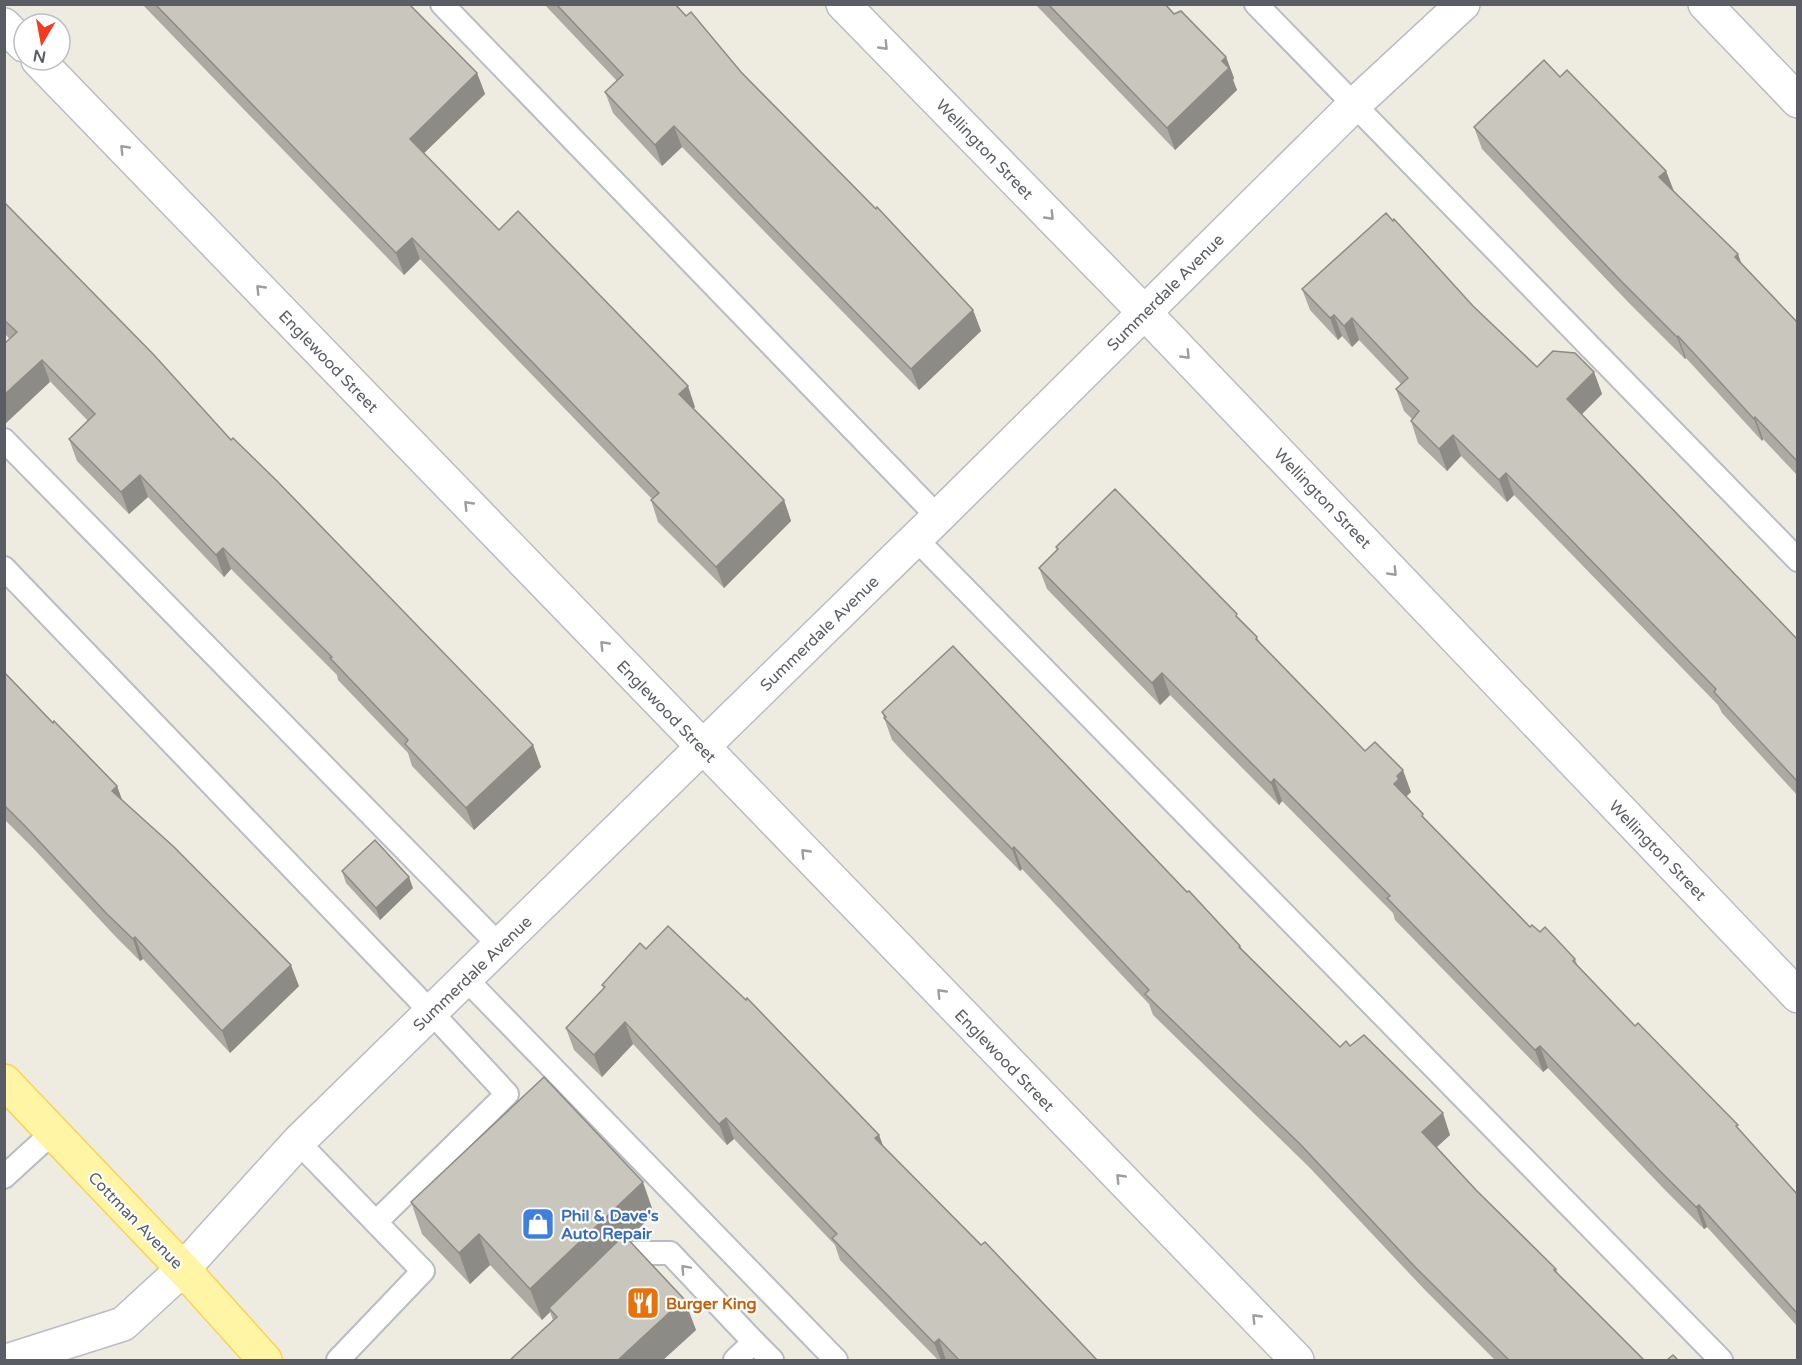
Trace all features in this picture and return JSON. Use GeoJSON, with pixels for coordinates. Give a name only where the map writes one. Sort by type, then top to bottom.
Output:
{"type":"FeatureCollection","features":[{"type":"Feature","properties":{"kind":"main road","name":"Cottman Avenue"},"geometry":{"type":"LineString","coordinates":[[4,1081],[183,1269],[265,1360]]}},
{"type":"Feature","properties":{"kind":"street","name":"Wellington Street"},"geometry":{"type":"LineString","coordinates":[[843,4],[1145,313],[1797,996]]}},
{"type":"Feature","properties":{"kind":"street","name":"Summerdale Avenue"},"geometry":{"type":"LineString","coordinates":[[10,1360],[123,1324],[183,1269],[298,1142],[703,748],[1354,105],[1462,4]]}},
{"type":"Feature","properties":{"kind":"street"},"geometry":{"type":"LineString","coordinates":[[1705,4],[1797,100]]}},
{"type":"Feature","properties":{"kind":"street","name":"Englewood Street"},"geometry":{"type":"LineString","coordinates":[[50,72],[1297,1360]]}},
{"type":"Feature","properties":{"kind":"lane"},"geometry":{"type":"LineString","coordinates":[[442,4],[927,528],[1721,1360]]}},
{"type":"Feature","properties":{"kind":"lane"},"geometry":{"type":"LineString","coordinates":[[1256,4],[1797,560]]}},
{"type":"Feature","properties":{"kind":"lane"},"geometry":{"type":"LineString","coordinates":[[4,440],[500,946]]}},
{"type":"Feature","properties":{"kind":"lane"},"geometry":{"type":"LineString","coordinates":[[4,568],[507,1094],[376,1222]]}},
{"type":"Feature","properties":{"kind":"lane"},"geometry":{"type":"LineString","coordinates":[[466,979],[836,1360]]}},
{"type":"Feature","properties":{"kind":"lane"},"geometry":{"type":"LineString","coordinates":[[4,1177],[52,1133]]}},
{"type":"Feature","properties":{"kind":"lane"},"geometry":{"type":"LineString","coordinates":[[298,1142],[423,1271],[338,1360]]}},
{"type":"Feature","properties":{"kind":"lane"},"geometry":{"type":"LineString","coordinates":[[604,1278],[630,1253],[670,1253],[772,1360]]}},
{"type":"Feature","properties":{"kind":"lane"},"geometry":{"type":"LineString","coordinates":[[735,1360],[754,1342]]}},
{"type":"Feature","properties":{"kind":"building"},"geometry":{"type":"Polygon","coordinates":[[[155,4],[409,4],[477,73],[410,139],[499,230],[518,211],[688,386],[679,394],[784,500],[716,567],[651,500],[659,493],[412,238],[396,253],[155,4]]]}},
{"type":"Feature","properties":{"kind":"building"},"geometry":{"type":"Polygon","coordinates":[[[556,4],[675,4],[686,16],[691,12],[741,72],[876,209],[877,207],[973,310],[911,369],[674,126],[655,145],[605,92],[623,75],[556,4]]]}},
{"type":"Feature","properties":{"kind":"building"},"geometry":{"type":"Polygon","coordinates":[[[1048,4],[1165,4],[1174,14],[1181,11],[1226,57],[1222,61],[1229,68],[1167,128],[1048,4]]]}},
{"type":"Feature","properties":{"kind":"building"},"geometry":{"type":"Polygon","coordinates":[[[1544,60],[1560,77],[1567,70],[1666,171],[1659,177],[1738,254],[1735,257],[1797,322],[1797,461],[1474,127],[1544,60]]]}},
{"type":"Feature","properties":{"kind":"building"},"geometry":{"type":"Polygon","coordinates":[[[4,202],[154,355],[231,440],[233,438],[277,481],[533,745],[466,808],[405,744],[408,740],[330,658],[332,657],[223,548],[216,555],[140,475],[121,492],[69,439],[95,414],[42,360],[4,395],[4,344],[17,332],[4,320],[4,202]]]}},
{"type":"Feature","properties":{"kind":"building"},"geometry":{"type":"Polygon","coordinates":[[[1386,213],[1473,306],[1537,367],[1553,351],[1575,353],[1594,372],[1567,399],[1797,639],[1797,781],[1714,692],[1716,689],[1506,473],[1499,480],[1453,435],[1439,449],[1411,421],[1419,411],[1396,389],[1408,378],[1352,318],[1344,326],[1334,315],[1330,318],[1302,289],[1386,213]]]}},
{"type":"Feature","properties":{"kind":"building"},"geometry":{"type":"Polygon","coordinates":[[[1115,489],[1237,614],[1236,616],[1257,637],[1256,639],[1365,751],[1375,742],[1403,770],[1397,776],[1399,779],[1394,784],[1423,814],[1422,816],[1530,927],[1532,925],[1540,932],[1545,927],[1575,959],[1573,961],[1635,1026],[1638,1023],[1738,1125],[1736,1126],[1797,1194],[1797,1313],[1699,1205],[1696,1207],[1658,1169],[1540,1046],[1535,1050],[1387,898],[1390,896],[1274,779],[1271,783],[1162,673],[1152,683],[1039,568],[1058,549],[1056,547],[1115,489]]]}},
{"type":"Feature","properties":{"kind":"building"},"geometry":{"type":"Polygon","coordinates":[[[953,646],[1187,892],[1189,891],[1239,947],[1340,1047],[1346,1041],[1350,1046],[1364,1035],[1443,1113],[1422,1132],[1644,1360],[1509,1360],[1416,1268],[1301,1145],[1145,994],[1149,990],[1014,847],[1012,849],[884,718],[886,717],[882,712],[953,646]]]}},
{"type":"Feature","properties":{"kind":"building"},"geometry":{"type":"Polygon","coordinates":[[[4,672],[117,786],[112,791],[174,847],[291,965],[222,1031],[135,937],[133,939],[107,914],[4,805],[4,672]]]}},
{"type":"Feature","properties":{"kind":"building"},"geometry":{"type":"Polygon","coordinates":[[[375,840],[409,877],[376,908],[342,871],[375,840]]]}},
{"type":"Feature","properties":{"kind":"building"},"geometry":{"type":"Polygon","coordinates":[[[668,926],[746,1000],[747,998],[879,1135],[875,1138],[981,1245],[985,1242],[1097,1360],[959,1360],[939,1339],[934,1343],[832,1238],[837,1234],[726,1118],[719,1124],[625,1022],[594,1055],[566,1028],[605,987],[602,985],[640,943],[646,949],[668,926]]]}},
{"type":"Feature","properties":{"kind":"building","name":"Phil & Dave's Auto Repair"},"geometry":{"type":"Polygon","coordinates":[[[544,1077],[643,1182],[530,1289],[479,1234],[459,1253],[411,1202],[544,1077]]]}},
{"type":"Feature","properties":{"kind":"building"},"geometry":{"type":"Polygon","coordinates":[[[624,1235],[684,1299],[618,1360],[510,1360],[557,1317],[549,1308],[624,1235]]]}},
{"type":"Feature","properties":{"kind":"building"},"geometry":{"type":"Polygon","coordinates":[[[1673,1355],[1678,1360],[1667,1360],[1673,1355]]]}},
{"type":"Feature","properties":{"kind":"place","name":"Phil & Dave's Auto Repair"},"geometry":{"type":"Point","coordinates":[538,1224]}},
{"type":"Feature","properties":{"kind":"place","name":"Burger King"},"geometry":{"type":"Point","coordinates":[643,1303]}}]}
